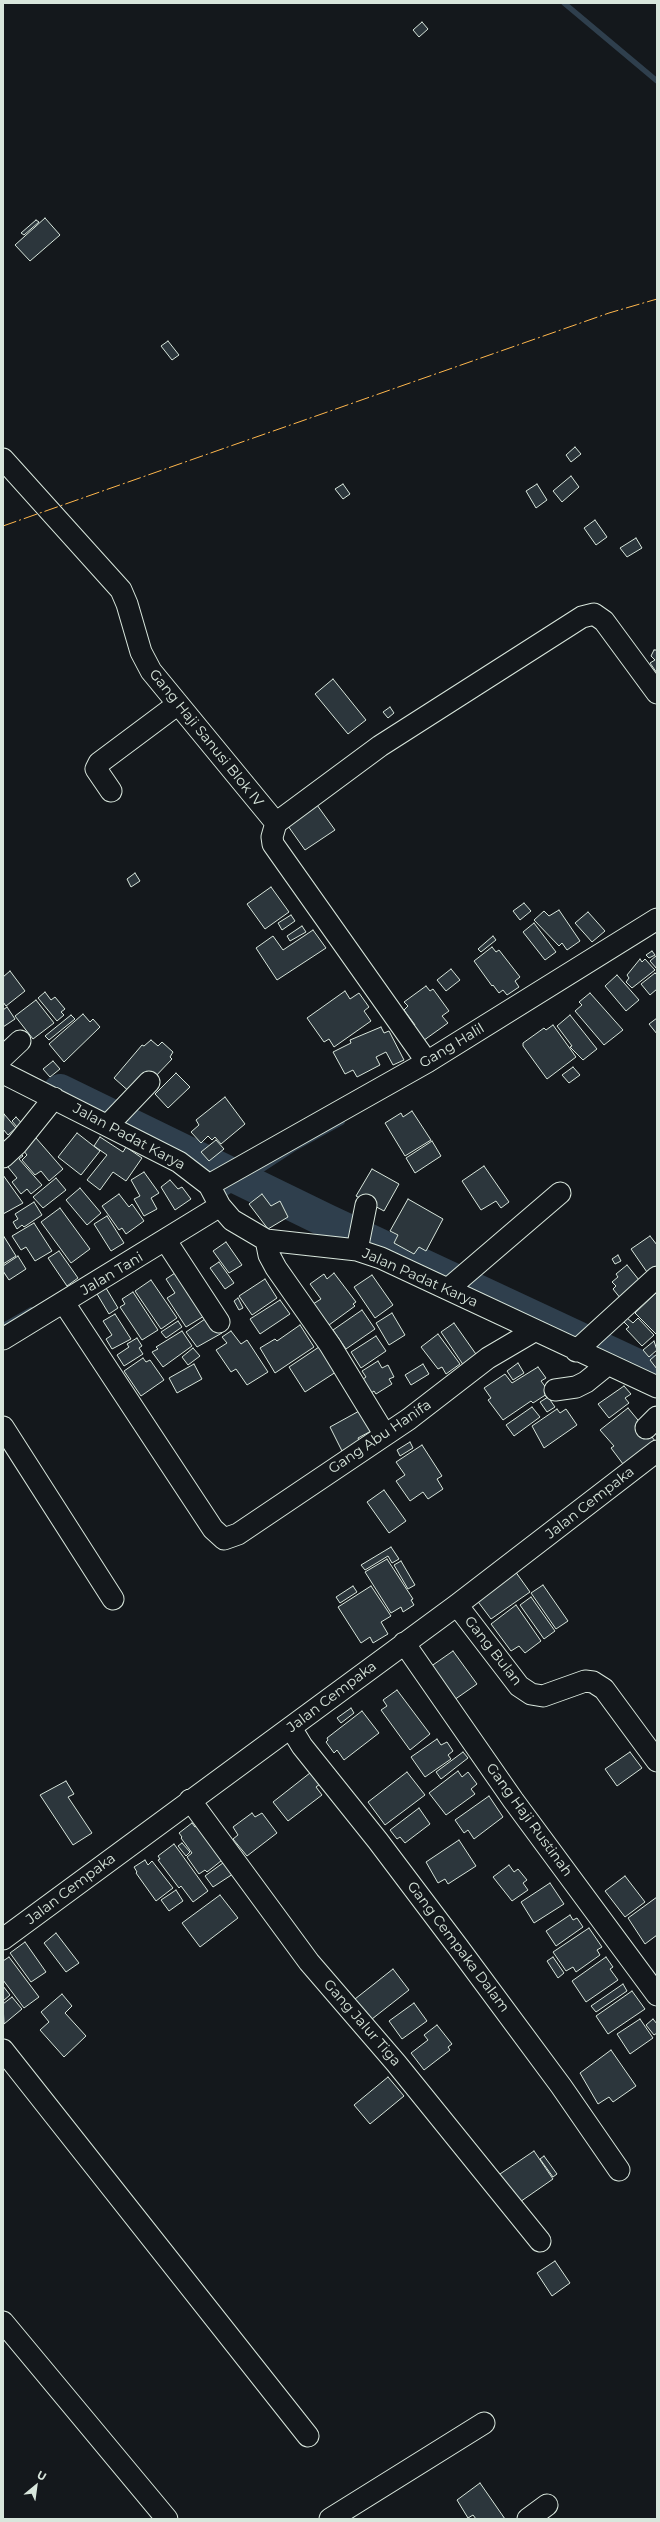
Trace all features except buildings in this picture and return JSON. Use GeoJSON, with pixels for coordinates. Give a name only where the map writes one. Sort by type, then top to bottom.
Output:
{"type":"FeatureCollection","features":[{"type":"Feature","properties":{"kind":"street","name":"Gang Haji Sanusi Blok IV"},"geometry":{"type":"LineString","coordinates":[[3,459],[121,590],[128,604],[141,652],[151,671],[276,823]]}},
{"type":"Feature","properties":{"kind":"street"},"geometry":{"type":"LineString","coordinates":[[427,1062],[273,844],[272,837],[276,823],[380,746],[582,616],[594,614],[604,621],[657,693]]}},
{"type":"Feature","properties":{"kind":"street"},"geometry":{"type":"LineString","coordinates":[[111,792],[96,769],[99,763],[178,704]]}},
{"type":"Feature","properties":{"kind":"street","name":"Gang Halil"},"geometry":{"type":"LineString","coordinates":[[215,1194],[243,1167],[427,1062],[657,919]]}},
{"type":"Feature","properties":{"kind":"street"},"geometry":{"type":"LineString","coordinates":[[3,1062],[20,1041]]}},
{"type":"Feature","properties":{"kind":"street","name":"Jalan Padat Karya"},"geometry":{"type":"LineString","coordinates":[[3,1062],[54,1098],[114,1117],[179,1162],[215,1194],[232,1220],[245,1230],[266,1240],[359,1240],[381,1258],[455,1283],[534,1331],[657,1387]]}},
{"type":"Feature","properties":{"kind":"street"},"geometry":{"type":"LineString","coordinates":[[114,1117],[149,1082]]}},
{"type":"Feature","properties":{"kind":"street"},"geometry":{"type":"LineString","coordinates":[[3,1157],[16,1144],[54,1098]]}},
{"type":"Feature","properties":{"kind":"street"},"geometry":{"type":"LineString","coordinates":[[455,1283],[560,1193]]}},
{"type":"Feature","properties":{"kind":"street","name":"Jalan Tani"},"geometry":{"type":"LineString","coordinates":[[3,1339],[166,1241],[215,1194]]}},
{"type":"Feature","properties":{"kind":"street"},"geometry":{"type":"LineString","coordinates":[[359,1240],[366,1205]]}},
{"type":"Feature","properties":{"kind":"street"},"geometry":{"type":"LineString","coordinates":[[266,1240],[269,1255],[276,1268],[334,1351],[385,1435]]}},
{"type":"Feature","properties":{"kind":"street"},"geometry":{"type":"LineString","coordinates":[[166,1241],[219,1322]]}},
{"type":"Feature","properties":{"kind":"street"},"geometry":{"type":"LineString","coordinates":[[576,1350],[657,1277]]}},
{"type":"Feature","properties":{"kind":"street","name":"Gang Abu Hanifa"},"geometry":{"type":"LineString","coordinates":[[64,1303],[212,1529],[224,1539],[238,1534],[435,1400],[488,1358],[534,1331]]}},
{"type":"Feature","properties":{"kind":"street"},"geometry":{"type":"LineString","coordinates":[[555,1390],[586,1382],[607,1365]]}},
{"type":"Feature","properties":{"kind":"street"},"geometry":{"type":"LineString","coordinates":[[3,1427],[113,1599]]}},
{"type":"Feature","properties":{"kind":"street","name":"Jalan Cempaka"},"geometry":{"type":"LineString","coordinates":[[3,1939],[457,1605],[657,1451]]}},
{"type":"Feature","properties":{"kind":"street","name":"Gang Bulan"},"geometry":{"type":"LineString","coordinates":[[457,1605],[518,1686],[531,1694],[543,1696],[585,1682],[593,1682],[604,1689],[657,1761]]}},
{"type":"Feature","properties":{"kind":"street","name":"Gang Haji Rustinah"},"geometry":{"type":"LineString","coordinates":[[404,1643],[513,1800],[657,1995]]}},
{"type":"Feature","properties":{"kind":"street","name":"Gang Cempaka Dalam"},"geometry":{"type":"LineString","coordinates":[[291,1728],[302,1746],[378,1842],[561,2086],[619,2170]]}},
{"type":"Feature","properties":{"kind":"street","name":"Gang Jalur Tiga"},"geometry":{"type":"LineString","coordinates":[[190,1800],[300,1950],[404,2073],[540,2242]]}},
{"type":"Feature","properties":{"kind":"street"},"geometry":{"type":"LineString","coordinates":[[3,2050],[308,2436]]}},
{"type":"Feature","properties":{"kind":"street"},"geometry":{"type":"LineString","coordinates":[[3,2322],[167,2519]]}},
{"type":"Feature","properties":{"kind":"street"},"geometry":{"type":"LineString","coordinates":[[330,2519],[484,2423]]}},
{"type":"Feature","properties":{"kind":"street"},"geometry":{"type":"LineString","coordinates":[[528,2519],[547,2505]]}},
{"type":"Feature","properties":{"kind":"waterway"},"geometry":{"type":"LineString","coordinates":[[564,3],[657,81]]}},
{"type":"Feature","properties":{"kind":"waterway"},"geometry":{"type":"LineString","coordinates":[[60,1091],[327,1221],[657,1375]]}},
{"type":"Feature","properties":{"kind":"waterway"},"geometry":{"type":"LineString","coordinates":[[220,1197],[295,1148],[342,1122]]}},
{"type":"Feature","properties":{"kind":"waterway"},"geometry":{"type":"LineString","coordinates":[[3,1326],[31,1310]]}},
{"type":"Feature","properties":{"kind":"power"},"geometry":{"type":"LineString","coordinates":[[3,526],[609,313],[657,299]]}}]}
